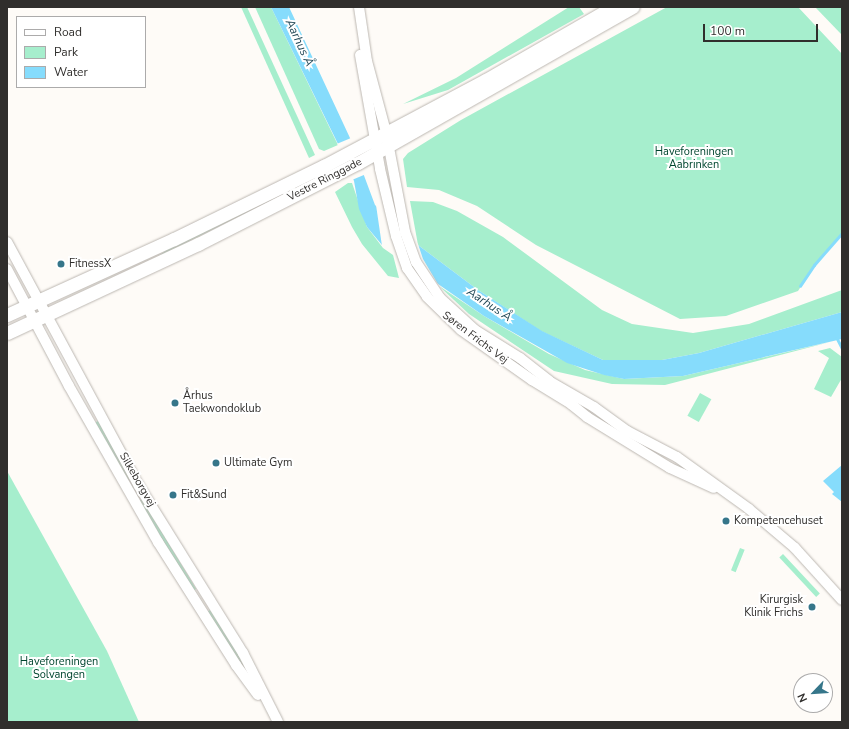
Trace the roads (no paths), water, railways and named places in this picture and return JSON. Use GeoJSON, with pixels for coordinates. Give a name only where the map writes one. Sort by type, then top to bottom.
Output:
{"type":"FeatureCollection","features":[{"type":"Feature","properties":{"kind":"main road","name":"Vestre Ringgade"},"geometry":{"type":"LineString","coordinates":[[7,315],[174,239],[343,156],[486,80],[613,7]]}},
{"type":"Feature","properties":{"kind":"main road","name":"Vestre Ringgade"},"geometry":{"type":"LineString","coordinates":[[7,333],[198,244],[360,162],[633,7]]}},
{"type":"Feature","properties":{"kind":"street","name":"Søren Frichs Vej"},"geometry":{"type":"LineString","coordinates":[[352,7],[381,135]]}},
{"type":"Feature","properties":{"kind":"street","name":"Søren Frichs Vej"},"geometry":{"type":"LineString","coordinates":[[359,7],[367,61],[381,135],[392,220],[405,262],[427,297],[444,316],[466,333],[622,439],[670,468],[723,492]]}},
{"type":"Feature","properties":{"kind":"street","name":"Søren Frichs Vej"},"geometry":{"type":"LineString","coordinates":[[383,150],[406,232],[423,274],[440,298],[475,330],[516,356],[560,388],[594,407],[653,446],[677,457],[784,538],[842,600]]}},
{"type":"Feature","properties":{"kind":"street","name":"Silkeborgvej"},"geometry":{"type":"LineString","coordinates":[[7,242],[40,318],[158,542],[236,665],[276,718]]}},
{"type":"Feature","properties":{"kind":"street","name":"Silkeborgvej"},"geometry":{"type":"LineString","coordinates":[[7,268],[33,304]]}},
{"type":"Feature","properties":{"kind":"water","name":"Aarhus Å"},"geometry":{"type":"Polygon","coordinates":[[[271,7],[289,7],[350,138],[375,205],[418,245],[478,290],[542,331],[603,360],[662,360],[699,353],[842,312],[842,339],[683,376],[624,379],[604,375],[567,363],[484,316],[382,245],[367,227],[359,209],[354,181],[338,144],[271,7]]]}},
{"type":"Feature","properties":{"kind":"water"},"geometry":{"type":"Polygon","coordinates":[[[842,465],[842,502],[832,494],[834,492],[823,481],[842,465]]]}},
{"type":"Feature","properties":{"kind":"waterway"},"geometry":{"type":"LineString","coordinates":[[800,286],[814,265],[842,233]]}},
{"type":"Feature","properties":{"kind":"waterway"},"geometry":{"type":"LineString","coordinates":[[837,338],[842,348]]}},
{"type":"Feature","properties":{"kind":"place","name":"FitnessX"},"geometry":{"type":"Point","coordinates":[61,264]}},
{"type":"Feature","properties":{"kind":"place","name":"Århus Taekwondoklub"},"geometry":{"type":"Point","coordinates":[175,403]}},
{"type":"Feature","properties":{"kind":"place","name":"Ultimate Gym"},"geometry":{"type":"Point","coordinates":[216,463]}},
{"type":"Feature","properties":{"kind":"place","name":"Fit&Sund"},"geometry":{"type":"Point","coordinates":[173,495]}},
{"type":"Feature","properties":{"kind":"place","name":"Kompetencehuset"},"geometry":{"type":"Point","coordinates":[726,521]}},
{"type":"Feature","properties":{"kind":"place","name":"Kirurgisk Klinik Frichs"},"geometry":{"type":"Point","coordinates":[812,607]}},
{"type":"Feature","properties":{"kind":"park label","name":"Haveforeningen Aabrinken"},"geometry":{"type":"Point","coordinates":[694,159]}},
{"type":"Feature","properties":{"kind":"park label","name":"Haveforeningen Solvangen"},"geometry":{"type":"Point","coordinates":[59,669]}}]}
